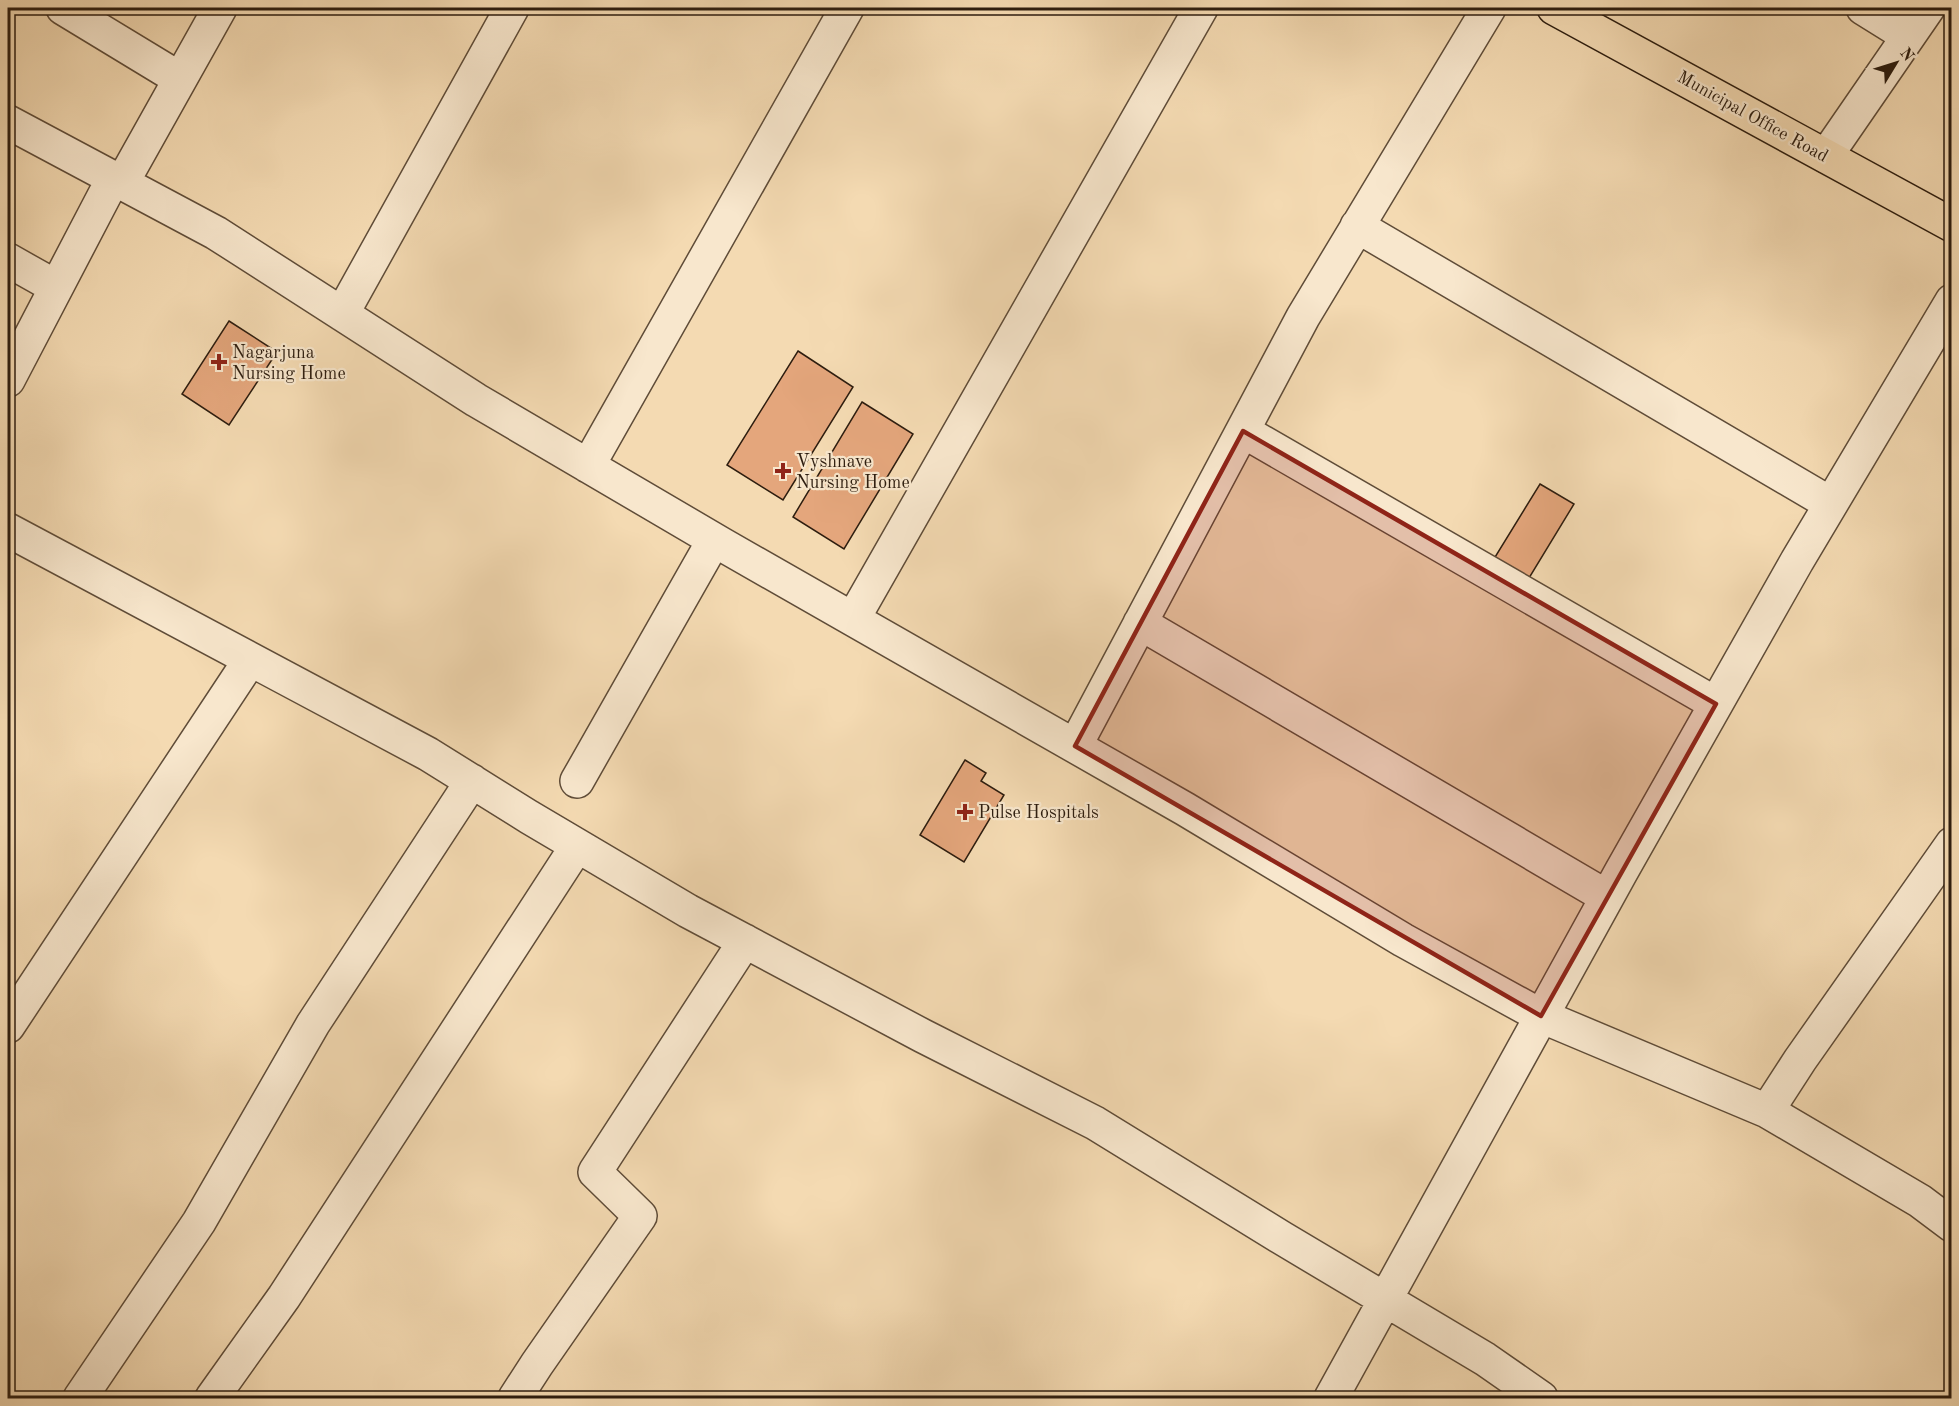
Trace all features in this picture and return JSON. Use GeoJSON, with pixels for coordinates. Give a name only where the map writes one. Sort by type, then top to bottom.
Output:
{"type":"FeatureCollection","features":[{"type":"Feature","properties":{"kind":"main road","name":"Municipal Office Road"},"geometry":{"type":"LineString","coordinates":[[1554,8],[1952,225]]}},
{"type":"Feature","properties":{"kind":"street"},"geometry":{"type":"LineString","coordinates":[[63,8],[180,79]]}},
{"type":"Feature","properties":{"kind":"street"},"geometry":{"type":"LineString","coordinates":[[8,380],[56,288],[220,8]]}},
{"type":"Feature","properties":{"kind":"street"},"geometry":{"type":"LineString","coordinates":[[342,314],[512,8]]}},
{"type":"Feature","properties":{"kind":"street"},"geometry":{"type":"LineString","coordinates":[[588,466],[847,8]]}},
{"type":"Feature","properties":{"kind":"street"},"geometry":{"type":"LineString","coordinates":[[853,619],[1201,8]]}},
{"type":"Feature","properties":{"kind":"street"},"geometry":{"type":"LineString","coordinates":[[1075,746],[1303,317],[1489,8]]}},
{"type":"Feature","properties":{"kind":"street"},"geometry":{"type":"LineString","coordinates":[[1863,8],[1908,36]]}},
{"type":"Feature","properties":{"kind":"street"},"geometry":{"type":"LineString","coordinates":[[1826,156],[1928,8]]}},
{"type":"Feature","properties":{"kind":"street"},"geometry":{"type":"LineString","coordinates":[[8,122],[216,234],[476,400],[714,540],[1075,746],[1403,940],[1541,1016],[1767,1111],[1920,1201],[1952,1225]]}},
{"type":"Feature","properties":{"kind":"street"},"geometry":{"type":"LineString","coordinates":[[1357,226],[1831,504]]}},
{"type":"Feature","properties":{"kind":"street"},"geometry":{"type":"LineString","coordinates":[[8,260],[56,288]]}},
{"type":"Feature","properties":{"kind":"street"},"geometry":{"type":"LineString","coordinates":[[1331,1398],[1606,897],[1831,504],[1952,301]]}},
{"type":"Feature","properties":{"kind":"street"},"geometry":{"type":"LineString","coordinates":[[1243,431],[1716,704]]}},
{"type":"Feature","properties":{"kind":"street"},"geometry":{"type":"LineString","coordinates":[[8,530],[428,754],[688,911],[922,1036],[1095,1123],[1485,1359],[1541,1398]]}},
{"type":"Feature","properties":{"kind":"street"},"geometry":{"type":"LineString","coordinates":[[577,781],[714,540]]}},
{"type":"Feature","properties":{"kind":"street"},"geometry":{"type":"LineString","coordinates":[[1140,623],[1606,897]]}},
{"type":"Feature","properties":{"kind":"street"},"geometry":{"type":"LineString","coordinates":[[8,1026],[250,660]]}},
{"type":"Feature","properties":{"kind":"street"},"geometry":{"type":"LineString","coordinates":[[81,1398],[199,1222],[313,1024],[472,781]]}},
{"type":"Feature","properties":{"kind":"street"},"geometry":{"type":"LineString","coordinates":[[1767,1111],[1800,1060],[1952,844]]}},
{"type":"Feature","properties":{"kind":"street"},"geometry":{"type":"LineString","coordinates":[[212,1398],[284,1297],[578,846]]}},
{"type":"Feature","properties":{"kind":"street"},"geometry":{"type":"LineString","coordinates":[[515,1398],[640,1216],[595,1172],[744,941]]}},
{"type":"Feature","properties":{"kind":"highlighted area"},"geometry":{"type":"Polygon","coordinates":[[[1243,431],[1716,704],[1541,1016],[1075,746],[1243,431]]]}},
{"type":"Feature","properties":{"kind":"building"},"geometry":{"type":"Polygon","coordinates":[[[229,321],[277,352],[229,425],[182,394],[229,321]]]}},
{"type":"Feature","properties":{"kind":"building"},"geometry":{"type":"Polygon","coordinates":[[[798,351],[853,387],[783,500],[727,465],[798,351]]]}},
{"type":"Feature","properties":{"kind":"building"},"geometry":{"type":"Polygon","coordinates":[[[862,402],[913,434],[844,549],[793,517],[862,402]]]}},
{"type":"Feature","properties":{"kind":"building"},"geometry":{"type":"Polygon","coordinates":[[[1540,484],[1574,504],[1526,583],[1492,562],[1540,484]]]}},
{"type":"Feature","properties":{"kind":"building"},"geometry":{"type":"Polygon","coordinates":[[[965,760],[986,773],[981,781],[1004,795],[964,862],[920,835],[965,760]]]}},
{"type":"Feature","properties":{"kind":"place","name":"Nagarjuna Nursing Home"},"geometry":{"type":"Point","coordinates":[219,362]}},
{"type":"Feature","properties":{"kind":"place","name":"Vyshnave Nursing Home"},"geometry":{"type":"Point","coordinates":[783,471]}},
{"type":"Feature","properties":{"kind":"place","name":"Pulse Hospitals"},"geometry":{"type":"Point","coordinates":[965,812]}}]}
